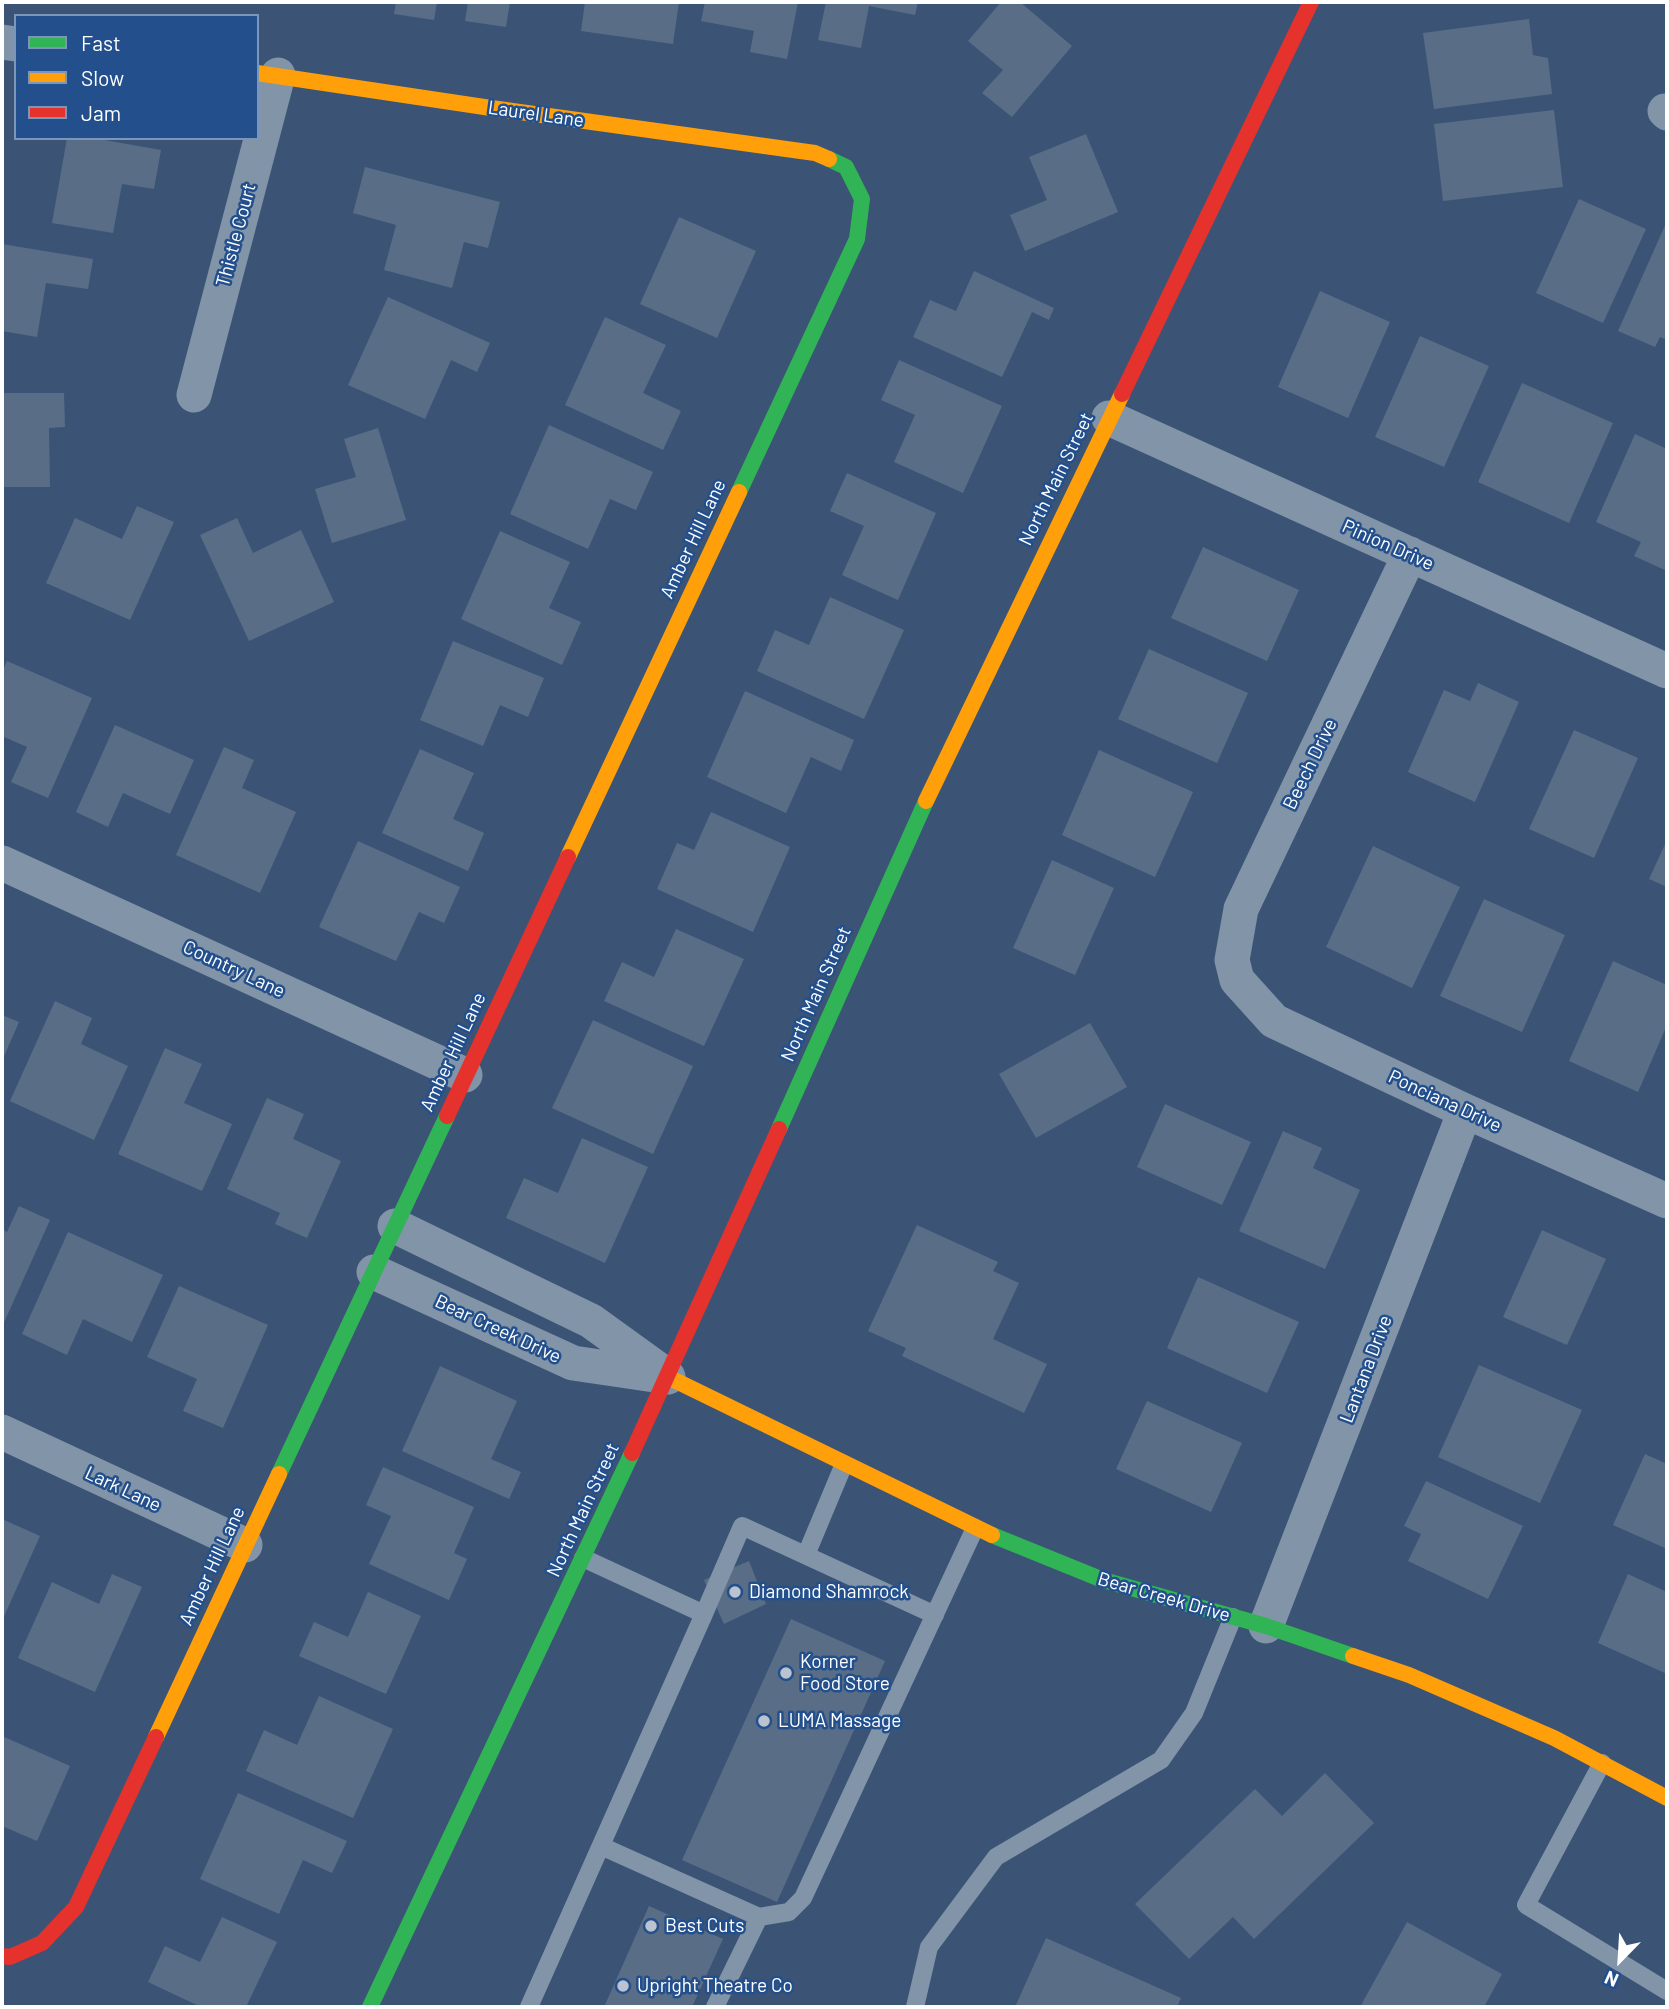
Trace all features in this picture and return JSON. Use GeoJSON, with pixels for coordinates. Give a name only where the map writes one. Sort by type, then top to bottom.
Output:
{"type":"FeatureCollection","features":[{"type":"Feature","properties":{"kind":"street","name":"North Main Street"},"geometry":{"type":"LineString","coordinates":[[370,2007],[668,1377],[918,818],[1311,2]]}},
{"type":"Feature","properties":{"kind":"street","name":"Laurel Lane"},"geometry":{"type":"LineString","coordinates":[[267,74],[814,153]]}},
{"type":"Feature","properties":{"kind":"street","name":"Thistle Court"},"geometry":{"type":"LineString","coordinates":[[259,109],[267,74]]}},
{"type":"Feature","properties":{"kind":"street","name":"Thistle Court"},"geometry":{"type":"LineString","coordinates":[[194,395],[252,140]]}},
{"type":"Feature","properties":{"kind":"street","name":"Amber Hill Lane"},"geometry":{"type":"LineString","coordinates":[[6,1956],[42,1943],[76,1907],[857,239],[862,199],[846,167],[814,153]]}},
{"type":"Feature","properties":{"kind":"street","name":"Pinion Drive"},"geometry":{"type":"LineString","coordinates":[[1109,418],[1667,671]]}},
{"type":"Feature","properties":{"kind":"street","name":"Beech Drive"},"geometry":{"type":"LineString","coordinates":[[1237,980],[1232,960],[1241,909],[1410,554]]}},
{"type":"Feature","properties":{"kind":"street","name":"Country Lane"},"geometry":{"type":"LineString","coordinates":[[2,863],[465,1075]]}},
{"type":"Feature","properties":{"kind":"street","name":"Ponciana Drive"},"geometry":{"type":"LineString","coordinates":[[1237,980],[1274,1021],[1465,1111],[1667,1201]]}},
{"type":"Feature","properties":{"kind":"street","name":"Lantana Drive"},"geometry":{"type":"LineString","coordinates":[[1266,1626],[1465,1111]]}},
{"type":"Feature","properties":{"kind":"street","name":"Bear Creek Drive"},"geometry":{"type":"LineString","coordinates":[[395,1226],[591,1321],[668,1377],[975,1528],[1102,1580],[1266,1626],[1409,1675],[1554,1738],[1667,1798]]}},
{"type":"Feature","properties":{"kind":"street","name":"Bear Creek Drive"},"geometry":{"type":"LineString","coordinates":[[374,1272],[573,1363],[668,1377]]}},
{"type":"Feature","properties":{"kind":"street","name":"Lark Lane"},"geometry":{"type":"LineString","coordinates":[[2,1432],[245,1545]]}},
{"type":"Feature","properties":{"kind":"lane"},"geometry":{"type":"LineString","coordinates":[[806,1555],[844,1464]]}},
{"type":"Feature","properties":{"kind":"lane"},"geometry":{"type":"LineString","coordinates":[[529,2007],[742,1526],[935,1615]]}},
{"type":"Feature","properties":{"kind":"lane"},"geometry":{"type":"LineString","coordinates":[[601,1846],[759,1917],[789,1912],[803,1898],[975,1528]]}},
{"type":"Feature","properties":{"kind":"lane"},"geometry":{"type":"LineString","coordinates":[[583,1559],[704,1614]]}},
{"type":"Feature","properties":{"kind":"lane"},"geometry":{"type":"LineString","coordinates":[[915,2007],[929,1947],[996,1857],[1161,1760],[1194,1713],[1233,1617]]}},
{"type":"Feature","properties":{"kind":"lane"},"geometry":{"type":"LineString","coordinates":[[1602,1763],[1526,1905],[1667,1991]]}},
{"type":"Feature","properties":{"kind":"lane"},"geometry":{"type":"LineString","coordinates":[[715,2007],[759,1917]]}},
{"type":"Feature","properties":{"kind":"building"},"geometry":{"type":"Polygon","coordinates":[[[396,2],[437,2],[434,20],[394,14],[396,2]]]}},
{"type":"Feature","properties":{"kind":"building"},"geometry":{"type":"Polygon","coordinates":[[[468,2],[510,2],[506,27],[465,21],[468,2]]]}},
{"type":"Feature","properties":{"kind":"building"},"geometry":{"type":"Polygon","coordinates":[[[585,2],[679,2],[673,44],[581,31],[585,2]]]}},
{"type":"Feature","properties":{"kind":"building"},"geometry":{"type":"Polygon","coordinates":[[[705,2],[798,2],[787,59],[750,52],[754,31],[701,21],[705,2]]]}},
{"type":"Feature","properties":{"kind":"building"},"geometry":{"type":"Polygon","coordinates":[[[826,2],[918,2],[915,15],[869,6],[861,48],[818,40],[826,2]]]}},
{"type":"Feature","properties":{"kind":"building"},"geometry":{"type":"Polygon","coordinates":[[[1001,2],[1020,2],[1072,46],[1012,117],[982,93],[1003,70],[968,41],[1001,2]]]}},
{"type":"Feature","properties":{"kind":"building"},"geometry":{"type":"Polygon","coordinates":[[[1529,19],[1533,55],[1548,58],[1552,94],[1434,109],[1423,33],[1529,19]]]}},
{"type":"Feature","properties":{"kind":"building"},"geometry":{"type":"Polygon","coordinates":[[[1554,110],[1563,187],[1443,201],[1434,124],[1554,110]]]}},
{"type":"Feature","properties":{"kind":"building"},"geometry":{"type":"Polygon","coordinates":[[[1086,134],[1118,212],[1025,251],[1010,215],[1047,200],[1029,157],[1086,134]]]}},
{"type":"Feature","properties":{"kind":"building"},"geometry":{"type":"Polygon","coordinates":[[[67,140],[104,140],[161,150],[154,189],[122,184],[113,233],[52,223],[67,140]]]}},
{"type":"Feature","properties":{"kind":"building"},"geometry":{"type":"Polygon","coordinates":[[[365,167],[500,202],[488,248],[464,242],[452,288],[384,270],[396,225],[353,213],[365,167]]]}},
{"type":"Feature","properties":{"kind":"building"},"geometry":{"type":"Polygon","coordinates":[[[1579,199],[1646,229],[1603,323],[1536,293],[1579,199]]]}},
{"type":"Feature","properties":{"kind":"building"},"geometry":{"type":"Polygon","coordinates":[[[679,217],[756,251],[717,338],[640,304],[679,217]]]}},
{"type":"Feature","properties":{"kind":"building"},"geometry":{"type":"Polygon","coordinates":[[[1667,221],[1667,340],[1660,337],[1655,347],[1618,331],[1667,221]]]}},
{"type":"Feature","properties":{"kind":"building"},"geometry":{"type":"Polygon","coordinates":[[[2,244],[93,259],[88,289],[46,283],[37,337],[2,331],[2,244]]]}},
{"type":"Feature","properties":{"kind":"building"},"geometry":{"type":"Polygon","coordinates":[[[974,271],[1054,308],[1049,320],[1032,312],[1002,377],[913,337],[930,300],[956,311],[974,271]]]}},
{"type":"Feature","properties":{"kind":"building"},"geometry":{"type":"Polygon","coordinates":[[[1320,291],[1390,322],[1348,418],[1278,387],[1320,291]]]}},
{"type":"Feature","properties":{"kind":"building"},"geometry":{"type":"Polygon","coordinates":[[[388,297],[490,343],[477,372],[451,360],[425,419],[348,385],[388,297]]]}},
{"type":"Feature","properties":{"kind":"building"},"geometry":{"type":"Polygon","coordinates":[[[605,317],[666,345],[643,393],[681,411],[663,450],[565,405],[605,317]]]}},
{"type":"Feature","properties":{"kind":"building"},"geometry":{"type":"Polygon","coordinates":[[[1420,336],[1489,366],[1444,467],[1375,437],[1420,336]]]}},
{"type":"Feature","properties":{"kind":"building"},"geometry":{"type":"Polygon","coordinates":[[[899,360],[1002,406],[963,493],[894,462],[915,415],[881,400],[899,360]]]}},
{"type":"Feature","properties":{"kind":"building"},"geometry":{"type":"Polygon","coordinates":[[[1522,383],[1613,423],[1569,523],[1478,482],[1522,383]]]}},
{"type":"Feature","properties":{"kind":"building"},"geometry":{"type":"Polygon","coordinates":[[[2,393],[64,393],[65,427],[49,428],[50,487],[2,487],[2,393]]]}},
{"type":"Feature","properties":{"kind":"building"},"geometry":{"type":"Polygon","coordinates":[[[549,425],[653,472],[636,510],[610,499],[588,549],[510,514],[549,425]]]}},
{"type":"Feature","properties":{"kind":"building"},"geometry":{"type":"Polygon","coordinates":[[[378,428],[406,520],[332,543],[315,489],[356,477],[344,439],[378,428]]]}},
{"type":"Feature","properties":{"kind":"building"},"geometry":{"type":"Polygon","coordinates":[[[1635,434],[1667,449],[1667,571],[1634,556],[1641,542],[1596,522],[1635,434]]]}},
{"type":"Feature","properties":{"kind":"building"},"geometry":{"type":"Polygon","coordinates":[[[847,473],[936,513],[898,600],[842,575],[864,526],[830,511],[847,473]]]}},
{"type":"Feature","properties":{"kind":"building"},"geometry":{"type":"Polygon","coordinates":[[[137,506],[174,522],[130,620],[46,583],[75,518],[122,539],[137,506]]]}},
{"type":"Feature","properties":{"kind":"building"},"geometry":{"type":"Polygon","coordinates":[[[237,518],[253,553],[301,530],[334,602],[249,641],[200,535],[237,518]]]}},
{"type":"Feature","properties":{"kind":"building"},"geometry":{"type":"Polygon","coordinates":[[[500,531],[570,562],[549,608],[581,622],[562,665],[461,619],[500,531]]]}},
{"type":"Feature","properties":{"kind":"building"},"geometry":{"type":"Polygon","coordinates":[[[1203,547],[1299,590],[1267,661],[1171,618],[1203,547]]]}},
{"type":"Feature","properties":{"kind":"building"},"geometry":{"type":"Polygon","coordinates":[[[830,597],[904,630],[864,719],[757,671],[775,630],[809,645],[830,597]]]}},
{"type":"Feature","properties":{"kind":"building"},"geometry":{"type":"Polygon","coordinates":[[[453,641],[544,678],[528,717],[500,705],[483,746],[420,720],[453,641]]]}},
{"type":"Feature","properties":{"kind":"building"},"geometry":{"type":"Polygon","coordinates":[[[1149,649],[1248,693],[1217,763],[1118,719],[1149,649]]]}},
{"type":"Feature","properties":{"kind":"building"},"geometry":{"type":"Polygon","coordinates":[[[7,661],[92,698],[48,798],[11,782],[27,747],[2,736],[2,672],[7,661]]]}},
{"type":"Feature","properties":{"kind":"building"},"geometry":{"type":"Polygon","coordinates":[[[1478,683],[1519,702],[1475,802],[1408,772],[1444,690],[1470,701],[1478,683]]]}},
{"type":"Feature","properties":{"kind":"building"},"geometry":{"type":"Polygon","coordinates":[[[745,691],[854,740],[841,771],[811,757],[786,813],[707,777],[745,691]]]}},
{"type":"Feature","properties":{"kind":"building"},"geometry":{"type":"Polygon","coordinates":[[[115,725],[194,760],[170,814],[123,793],[108,827],[76,812],[115,725]]]}},
{"type":"Feature","properties":{"kind":"building"},"geometry":{"type":"Polygon","coordinates":[[[1574,730],[1638,758],[1594,858],[1529,829],[1574,730]]]}},
{"type":"Feature","properties":{"kind":"building"},"geometry":{"type":"Polygon","coordinates":[[[224,747],[254,760],[242,788],[296,812],[260,893],[176,855],[224,747]]]}},
{"type":"Feature","properties":{"kind":"building"},"geometry":{"type":"Polygon","coordinates":[[[420,749],[474,773],[453,819],[484,833],[468,871],[382,833],[420,749]]]}},
{"type":"Feature","properties":{"kind":"building"},"geometry":{"type":"Polygon","coordinates":[[[1099,750],[1193,792],[1155,877],[1062,835],[1099,750]]]}},
{"type":"Feature","properties":{"kind":"building"},"geometry":{"type":"Polygon","coordinates":[[[711,812],[790,847],[753,932],[657,889],[677,843],[694,850],[711,812]]]}},
{"type":"Feature","properties":{"kind":"building"},"geometry":{"type":"Polygon","coordinates":[[[1667,840],[1667,887],[1649,879],[1667,840]]]}},
{"type":"Feature","properties":{"kind":"building"},"geometry":{"type":"Polygon","coordinates":[[[358,841],[460,887],[444,923],[419,912],[396,961],[319,927],[358,841]]]}},
{"type":"Feature","properties":{"kind":"building"},"geometry":{"type":"Polygon","coordinates":[[[1373,846],[1460,887],[1412,988],[1326,947],[1373,846]]]}},
{"type":"Feature","properties":{"kind":"building"},"geometry":{"type":"Polygon","coordinates":[[[1052,860],[1114,888],[1075,975],[1013,948],[1052,860]]]}},
{"type":"Feature","properties":{"kind":"building"},"geometry":{"type":"Polygon","coordinates":[[[1484,899],[1565,935],[1522,1032],[1440,996],[1484,899]]]}},
{"type":"Feature","properties":{"kind":"building"},"geometry":{"type":"Polygon","coordinates":[[[676,929],[744,959],[704,1046],[604,1001],[622,962],[654,977],[676,929]]]}},
{"type":"Feature","properties":{"kind":"building"},"geometry":{"type":"Polygon","coordinates":[[[1613,961],[1667,985],[1667,1025],[1638,1092],[1569,1061],[1613,961]]]}},
{"type":"Feature","properties":{"kind":"building"},"geometry":{"type":"Polygon","coordinates":[[[55,1001],[92,1018],[81,1044],[128,1066],[94,1140],[10,1101],[55,1001]]]}},
{"type":"Feature","properties":{"kind":"building"},"geometry":{"type":"Polygon","coordinates":[[[2,1015],[19,1022],[2,1061],[2,1015]]]}},
{"type":"Feature","properties":{"kind":"building"},"geometry":{"type":"Polygon","coordinates":[[[593,1020],[693,1066],[653,1154],[552,1108],[593,1020]]]}},
{"type":"Feature","properties":{"kind":"building"},"geometry":{"type":"Polygon","coordinates":[[[1090,1023],[1127,1087],[1036,1138],[999,1074],[1090,1023]]]}},
{"type":"Feature","properties":{"kind":"building"},"geometry":{"type":"Polygon","coordinates":[[[165,1048],[202,1064],[184,1103],[232,1124],[202,1191],[118,1154],[165,1048]]]}},
{"type":"Feature","properties":{"kind":"building"},"geometry":{"type":"Polygon","coordinates":[[[267,1098],[304,1114],[293,1139],[341,1161],[307,1238],[275,1224],[280,1213],[227,1189],[267,1098]]]}},
{"type":"Feature","properties":{"kind":"building"},"geometry":{"type":"Polygon","coordinates":[[[1165,1104],[1251,1142],[1222,1205],[1137,1167],[1165,1104]]]}},
{"type":"Feature","properties":{"kind":"building"},"geometry":{"type":"Polygon","coordinates":[[[1283,1131],[1322,1148],[1313,1168],[1360,1190],[1325,1269],[1239,1231],[1283,1131]]]}},
{"type":"Feature","properties":{"kind":"building"},"geometry":{"type":"Polygon","coordinates":[[[582,1138],[648,1167],[605,1263],[506,1218],[524,1178],[558,1193],[582,1138]]]}},
{"type":"Feature","properties":{"kind":"building"},"geometry":{"type":"Polygon","coordinates":[[[19,1206],[50,1220],[2,1327],[2,1229],[7,1232],[19,1206]]]}},
{"type":"Feature","properties":{"kind":"building"},"geometry":{"type":"Polygon","coordinates":[[[917,1225],[998,1262],[993,1271],[1019,1283],[993,1339],[1047,1364],[1024,1413],[902,1356],[906,1348],[868,1331],[917,1225]]]}},
{"type":"Feature","properties":{"kind":"building"},"geometry":{"type":"Polygon","coordinates":[[[1542,1230],[1606,1259],[1567,1345],[1503,1317],[1542,1230]]]}},
{"type":"Feature","properties":{"kind":"building"},"geometry":{"type":"Polygon","coordinates":[[[68,1232],[163,1275],[132,1342],[83,1319],[67,1355],[22,1334],[68,1232]]]}},
{"type":"Feature","properties":{"kind":"building"},"geometry":{"type":"Polygon","coordinates":[[[1198,1277],[1299,1322],[1267,1393],[1167,1348],[1198,1277]]]}},
{"type":"Feature","properties":{"kind":"building"},"geometry":{"type":"Polygon","coordinates":[[[179,1286],[268,1325],[223,1428],[183,1411],[197,1379],[147,1357],[179,1286]]]}},
{"type":"Feature","properties":{"kind":"building"},"geometry":{"type":"Polygon","coordinates":[[[1479,1365],[1582,1410],[1540,1503],[1438,1457],[1479,1365]]]}},
{"type":"Feature","properties":{"kind":"building"},"geometry":{"type":"Polygon","coordinates":[[[440,1366],[517,1401],[491,1459],[521,1472],[509,1499],[402,1451],[440,1366]]]}},
{"type":"Feature","properties":{"kind":"building"},"geometry":{"type":"Polygon","coordinates":[[[1147,1401],[1242,1443],[1211,1512],[1116,1469],[1147,1401]]]}},
{"type":"Feature","properties":{"kind":"building"},"geometry":{"type":"Polygon","coordinates":[[[1645,1454],[1667,1464],[1667,1549],[1613,1525],[1645,1454]]]}},
{"type":"Feature","properties":{"kind":"building"},"geometry":{"type":"Polygon","coordinates":[[[383,1467],[474,1507],[454,1553],[467,1559],[449,1600],[369,1564],[391,1516],[366,1505],[383,1467]]]}},
{"type":"Feature","properties":{"kind":"building"},"geometry":{"type":"Polygon","coordinates":[[[1426,1481],[1523,1526],[1488,1599],[1408,1561],[1421,1534],[1404,1526],[1426,1481]]]}},
{"type":"Feature","properties":{"kind":"building"},"geometry":{"type":"Polygon","coordinates":[[[2,1519],[40,1536],[2,1621],[2,1519]]]}},
{"type":"Feature","properties":{"kind":"building","name":"Diamond Shamrock"},"geometry":{"type":"Polygon","coordinates":[[[749,1561],[766,1604],[724,1624],[704,1580],[749,1561]]]}},
{"type":"Feature","properties":{"kind":"building"},"geometry":{"type":"Polygon","coordinates":[[[112,1574],[142,1587],[95,1692],[18,1658],[52,1582],[99,1604],[112,1574]]]}},
{"type":"Feature","properties":{"kind":"building"},"geometry":{"type":"Polygon","coordinates":[[[1628,1574],[1667,1592],[1667,1674],[1598,1643],[1628,1574]]]}},
{"type":"Feature","properties":{"kind":"building"},"geometry":{"type":"Polygon","coordinates":[[[368,1592],[421,1616],[386,1694],[299,1656],[314,1622],[348,1637],[368,1592]]]}},
{"type":"Feature","properties":{"kind":"building"},"geometry":{"type":"Polygon","coordinates":[[[791,1619],[885,1661],[777,1902],[682,1860],[791,1619]]]}},
{"type":"Feature","properties":{"kind":"building"},"geometry":{"type":"Polygon","coordinates":[[[319,1696],[393,1729],[353,1818],[246,1771],[264,1730],[297,1745],[319,1696]]]}},
{"type":"Feature","properties":{"kind":"building"},"geometry":{"type":"Polygon","coordinates":[[[2,1736],[70,1766],[37,1841],[2,1826],[2,1736]]]}},
{"type":"Feature","properties":{"kind":"building"},"geometry":{"type":"Polygon","coordinates":[[[1325,1773],[1374,1823],[1254,1939],[1233,1917],[1189,1959],[1135,1904],[1255,1789],[1282,1816],[1325,1773]]]}},
{"type":"Feature","properties":{"kind":"building"},"geometry":{"type":"Polygon","coordinates":[[[238,1793],[347,1841],[332,1873],[303,1860],[279,1914],[200,1879],[238,1793]]]}},
{"type":"Feature","properties":{"kind":"building"},"geometry":{"type":"Polygon","coordinates":[[[649,1906],[723,1939],[692,2007],[604,2007],[649,1906]]]}},
{"type":"Feature","properties":{"kind":"building"},"geometry":{"type":"Polygon","coordinates":[[[222,1917],[277,1942],[246,2007],[201,2007],[148,1982],[165,1946],[200,1962],[222,1917]]]}},
{"type":"Feature","properties":{"kind":"building"},"geometry":{"type":"Polygon","coordinates":[[[1407,1922],[1502,1974],[1484,2007],[1360,2007],[1407,1922]]]}},
{"type":"Feature","properties":{"kind":"building"},"geometry":{"type":"Polygon","coordinates":[[[1046,1938],[1181,1998],[1177,2007],[1015,2007],[1046,1938]]]}},
{"type":"Feature","properties":{"kind":"traffic: fast"},"geometry":{"type":"LineString","coordinates":[[739,492],[857,239],[862,199],[846,167],[829,159]]}},
{"type":"Feature","properties":{"kind":"traffic: fast"},"geometry":{"type":"LineString","coordinates":[[779,1129],[926,801]]}},
{"type":"Feature","properties":{"kind":"traffic: fast"},"geometry":{"type":"LineString","coordinates":[[279,1474],[447,1116]]}},
{"type":"Feature","properties":{"kind":"traffic: fast"},"geometry":{"type":"LineString","coordinates":[[370,2007],[632,1453]]}},
{"type":"Feature","properties":{"kind":"traffic: fast"},"geometry":{"type":"LineString","coordinates":[[992,1535],[1103,1580],[1266,1626],[1353,1656]]}},
{"type":"Feature","properties":{"kind":"traffic: slow"},"geometry":{"type":"LineString","coordinates":[[259,73],[815,153],[829,159]]}},
{"type":"Feature","properties":{"kind":"traffic: slow"},"geometry":{"type":"LineString","coordinates":[[926,801],[1122,394]]}},
{"type":"Feature","properties":{"kind":"traffic: slow"},"geometry":{"type":"LineString","coordinates":[[568,857],[739,492]]}},
{"type":"Feature","properties":{"kind":"traffic: slow"},"geometry":{"type":"LineString","coordinates":[[668,1377],[992,1535]]}},
{"type":"Feature","properties":{"kind":"traffic: slow"},"geometry":{"type":"LineString","coordinates":[[156,1737],[279,1474]]}},
{"type":"Feature","properties":{"kind":"traffic: slow"},"geometry":{"type":"LineString","coordinates":[[1353,1656],[1409,1675],[1554,1738],[1667,1798]]}},
{"type":"Feature","properties":{"kind":"traffic: jam"},"geometry":{"type":"LineString","coordinates":[[1122,394],[1311,2]]}},
{"type":"Feature","properties":{"kind":"traffic: jam"},"geometry":{"type":"LineString","coordinates":[[447,1116],[568,857]]}},
{"type":"Feature","properties":{"kind":"traffic: jam"},"geometry":{"type":"LineString","coordinates":[[632,1453],[779,1129]]}},
{"type":"Feature","properties":{"kind":"traffic: jam"},"geometry":{"type":"LineString","coordinates":[[2,1956],[10,1957],[42,1943],[76,1907],[156,1737]]}},
{"type":"Feature","properties":{"kind":"place","name":"Diamond Shamrock"},"geometry":{"type":"Point","coordinates":[735,1592]}},
{"type":"Feature","properties":{"kind":"place","name":"Korner Food Store"},"geometry":{"type":"Point","coordinates":[786,1673]}},
{"type":"Feature","properties":{"kind":"place","name":"LUMA Massage"},"geometry":{"type":"Point","coordinates":[764,1721]}},
{"type":"Feature","properties":{"kind":"place","name":"Best Cuts"},"geometry":{"type":"Point","coordinates":[651,1926]}},
{"type":"Feature","properties":{"kind":"place","name":"Upright Theatre Co"},"geometry":{"type":"Point","coordinates":[623,1986]}}]}
